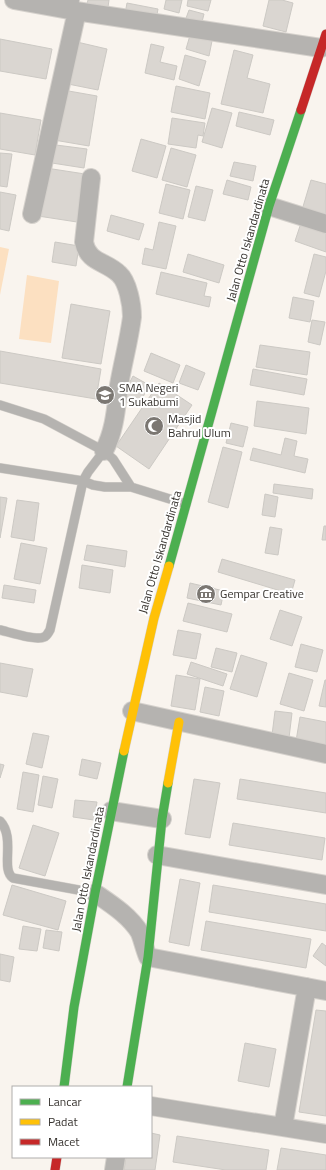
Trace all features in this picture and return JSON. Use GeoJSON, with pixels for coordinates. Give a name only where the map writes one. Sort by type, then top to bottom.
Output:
{"type":"FeatureCollection","features":[{"type":"Feature","properties":{"kind":"main road","name":"Jalan Otto Iskandardinata"},"geometry":{"type":"LineString","coordinates":[[64,1086],[74,1006],[95,893],[132,711],[154,618],[269,206],[324,41]]}},
{"type":"Feature","properties":{"kind":"main road"},"geometry":{"type":"LineString","coordinates":[[127,1086],[148,958],[157,855],[178,722]]}},
{"type":"Feature","properties":{"kind":"main road"},"geometry":{"type":"LineString","coordinates":[[55,1170],[57,1158]]}},
{"type":"Feature","properties":{"kind":"street"},"geometry":{"type":"LineString","coordinates":[[14,0],[324,41]]}},
{"type":"Feature","properties":{"kind":"street"},"geometry":{"type":"LineString","coordinates":[[32,214],[72,7]]}},
{"type":"Feature","properties":{"kind":"street"},"geometry":{"type":"LineString","coordinates":[[91,178],[84,242],[86,250],[90,256],[120,274],[128,291],[132,308],[132,317],[114,420],[110,437],[104,451]]}},
{"type":"Feature","properties":{"kind":"street"},"geometry":{"type":"LineString","coordinates":[[269,206],[326,224]]}},
{"type":"Feature","properties":{"kind":"street"},"geometry":{"type":"LineString","coordinates":[[132,711],[326,754]]}},
{"type":"Feature","properties":{"kind":"street"},"geometry":{"type":"LineString","coordinates":[[111,811],[162,819]]}},
{"type":"Feature","properties":{"kind":"street"},"geometry":{"type":"LineString","coordinates":[[157,855],[326,885]]}},
{"type":"Feature","properties":{"kind":"street"},"geometry":{"type":"LineString","coordinates":[[95,893],[116,908],[140,933],[148,958],[326,990]]}},
{"type":"Feature","properties":{"kind":"street"},"geometry":{"type":"LineString","coordinates":[[283,1127],[307,987]]}},
{"type":"Feature","properties":{"kind":"street"},"geometry":{"type":"LineString","coordinates":[[152,1106],[326,1134]]}},
{"type":"Feature","properties":{"kind":"street"},"geometry":{"type":"LineString","coordinates":[[114,1170],[116,1158]]}},
{"type":"Feature","properties":{"kind":"lane"},"geometry":{"type":"LineString","coordinates":[[0,405],[44,419],[104,451],[113,459],[131,487]]}},
{"type":"Feature","properties":{"kind":"lane"},"geometry":{"type":"LineString","coordinates":[[0,630],[37,639],[45,637],[48,634],[83,481],[104,451]]}},
{"type":"Feature","properties":{"kind":"lane"},"geometry":{"type":"LineString","coordinates":[[0,468],[83,481],[93,485],[105,487],[131,487],[186,504]]}},
{"type":"Feature","properties":{"kind":"lane"},"geometry":{"type":"LineString","coordinates":[[0,821],[4,825],[6,833],[2,866],[3,871],[7,876],[95,893]]}},
{"type":"Feature","properties":{"kind":"shaded area"},"geometry":{"type":"Polygon","coordinates":[[[0,247],[9,249],[0,295],[0,247]]]}},
{"type":"Feature","properties":{"kind":"shaded area"},"geometry":{"type":"Polygon","coordinates":[[[27,275],[59,281],[51,343],[19,339],[27,275]]]}},
{"type":"Feature","properties":{"kind":"building"},"geometry":{"type":"Polygon","coordinates":[[[88,0],[109,0],[108,7],[87,4],[88,0]]]}},
{"type":"Feature","properties":{"kind":"building"},"geometry":{"type":"Polygon","coordinates":[[[166,0],[182,0],[179,13],[164,9],[166,0]]]}},
{"type":"Feature","properties":{"kind":"building"},"geometry":{"type":"Polygon","coordinates":[[[188,0],[211,0],[208,11],[187,6],[188,0]]]}},
{"type":"Feature","properties":{"kind":"building"},"geometry":{"type":"Polygon","coordinates":[[[269,0],[282,0],[293,3],[286,32],[263,26],[269,0]]]}},
{"type":"Feature","properties":{"kind":"building"},"geometry":{"type":"Polygon","coordinates":[[[127,3],[158,9],[156,20],[125,14],[127,3]]]}},
{"type":"Feature","properties":{"kind":"building"},"geometry":{"type":"Polygon","coordinates":[[[189,10],[204,14],[201,26],[185,21],[189,10]]]}},
{"type":"Feature","properties":{"kind":"building"},"geometry":{"type":"Polygon","coordinates":[[[191,32],[213,36],[209,56],[186,49],[191,32]]]}},
{"type":"Feature","properties":{"kind":"building"},"geometry":{"type":"Polygon","coordinates":[[[0,39],[52,49],[46,79],[0,71],[0,39]]]}},
{"type":"Feature","properties":{"kind":"building"},"geometry":{"type":"Polygon","coordinates":[[[77,42],[107,49],[98,90],[68,84],[77,42]]]}},
{"type":"Feature","properties":{"kind":"building"},"geometry":{"type":"Polygon","coordinates":[[[151,44],[164,47],[160,62],[177,66],[174,80],[145,73],[151,44]]]}},
{"type":"Feature","properties":{"kind":"building"},"geometry":{"type":"Polygon","coordinates":[[[234,50],[253,55],[247,78],[270,84],[263,113],[221,104],[234,50]]]}},
{"type":"Feature","properties":{"kind":"building"},"geometry":{"type":"Polygon","coordinates":[[[185,55],[206,61],[199,86],[179,79],[185,55]]]}},
{"type":"Feature","properties":{"kind":"building"},"geometry":{"type":"Polygon","coordinates":[[[176,86],[210,93],[205,119],[171,112],[176,86]]]}},
{"type":"Feature","properties":{"kind":"building"},"geometry":{"type":"Polygon","coordinates":[[[63,90],[97,96],[89,146],[54,140],[63,90]]]}},
{"type":"Feature","properties":{"kind":"building"},"geometry":{"type":"Polygon","coordinates":[[[212,108],[232,113],[222,148],[202,142],[212,108]]]}},
{"type":"Feature","properties":{"kind":"building"},"geometry":{"type":"Polygon","coordinates":[[[239,112],[274,120],[270,135],[236,126],[239,112]]]}},
{"type":"Feature","properties":{"kind":"building"},"geometry":{"type":"Polygon","coordinates":[[[0,113],[41,120],[35,155],[0,149],[0,113]]]}},
{"type":"Feature","properties":{"kind":"building"},"geometry":{"type":"Polygon","coordinates":[[[172,118],[205,123],[203,136],[198,135],[196,148],[168,144],[172,118]]]}},
{"type":"Feature","properties":{"kind":"building"},"geometry":{"type":"Polygon","coordinates":[[[141,139],[166,146],[157,178],[132,171],[141,139]]]}},
{"type":"Feature","properties":{"kind":"building"},"geometry":{"type":"Polygon","coordinates":[[[56,145],[87,149],[84,168],[52,163],[56,145]]]}},
{"type":"Feature","properties":{"kind":"building"},"geometry":{"type":"Polygon","coordinates":[[[171,148],[196,155],[187,187],[162,180],[171,148]]]}},
{"type":"Feature","properties":{"kind":"building"},"geometry":{"type":"Polygon","coordinates":[[[0,153],[12,154],[7,187],[0,186],[0,153]]]}},
{"type":"Feature","properties":{"kind":"building"},"geometry":{"type":"Polygon","coordinates":[[[234,162],[256,166],[253,181],[230,176],[234,162]]]}},
{"type":"Feature","properties":{"kind":"building"},"geometry":{"type":"Polygon","coordinates":[[[46,168],[85,174],[77,222],[38,216],[46,168]]]}},
{"type":"Feature","properties":{"kind":"building"},"geometry":{"type":"Polygon","coordinates":[[[227,180],[251,187],[248,200],[223,194],[227,180]]]}},
{"type":"Feature","properties":{"kind":"building"},"geometry":{"type":"Polygon","coordinates":[[[311,180],[326,184],[326,217],[302,210],[311,180]]]}},
{"type":"Feature","properties":{"kind":"building"},"geometry":{"type":"Polygon","coordinates":[[[166,184],[190,190],[183,219],[159,213],[166,184]]]}},
{"type":"Feature","properties":{"kind":"building"},"geometry":{"type":"Polygon","coordinates":[[[196,186],[213,190],[205,221],[188,217],[196,186]]]}},
{"type":"Feature","properties":{"kind":"building"},"geometry":{"type":"Polygon","coordinates":[[[0,192],[16,195],[9,231],[0,229],[0,192]]]}},
{"type":"Feature","properties":{"kind":"building"},"geometry":{"type":"Polygon","coordinates":[[[111,215],[144,224],[139,240],[107,231],[111,215]]]}},
{"type":"Feature","properties":{"kind":"building"},"geometry":{"type":"Polygon","coordinates":[[[159,222],[176,226],[166,269],[142,264],[145,248],[153,250],[159,222]]]}},
{"type":"Feature","properties":{"kind":"building"},"geometry":{"type":"Polygon","coordinates":[[[301,223],[326,231],[326,252],[295,241],[301,223]]]}},
{"type":"Feature","properties":{"kind":"building"},"geometry":{"type":"Polygon","coordinates":[[[55,242],[79,246],[76,266],[52,262],[55,242]]]}},
{"type":"Feature","properties":{"kind":"building"},"geometry":{"type":"Polygon","coordinates":[[[188,254],[224,265],[219,283],[183,272],[188,254]]]}},
{"type":"Feature","properties":{"kind":"building"},"geometry":{"type":"Polygon","coordinates":[[[314,254],[326,257],[326,271],[319,297],[304,293],[314,254]]]}},
{"type":"Feature","properties":{"kind":"building"},"geometry":{"type":"Polygon","coordinates":[[[161,272],[207,283],[204,296],[211,297],[209,307],[156,294],[161,272]]]}},
{"type":"Feature","properties":{"kind":"building"},"geometry":{"type":"Polygon","coordinates":[[[293,297],[314,301],[310,322],[289,318],[293,297]]]}},
{"type":"Feature","properties":{"kind":"building"},"geometry":{"type":"Polygon","coordinates":[[[71,304],[110,311],[101,364],[62,358],[71,304]]]}},
{"type":"Feature","properties":{"kind":"building"},"geometry":{"type":"Polygon","coordinates":[[[312,320],[325,322],[320,345],[308,342],[312,320]]]}},
{"type":"Feature","properties":{"kind":"building"},"geometry":{"type":"Polygon","coordinates":[[[260,345],[310,352],[307,375],[256,367],[260,345]]]}},
{"type":"Feature","properties":{"kind":"building"},"geometry":{"type":"Polygon","coordinates":[[[0,351],[101,369],[96,399],[0,383],[0,351]]]}},
{"type":"Feature","properties":{"kind":"building"},"geometry":{"type":"Polygon","coordinates":[[[151,353],[180,365],[173,383],[144,371],[151,353]]]}},
{"type":"Feature","properties":{"kind":"building"},"geometry":{"type":"Polygon","coordinates":[[[186,365],[205,373],[198,390],[179,383],[186,365]]]}},
{"type":"Feature","properties":{"kind":"building"},"geometry":{"type":"Polygon","coordinates":[[[253,369],[307,379],[304,395],[250,385],[253,369]]]}},
{"type":"Feature","properties":{"kind":"building"},"geometry":{"type":"Polygon","coordinates":[[[133,376],[149,385],[138,407],[121,399],[133,376]]]}},
{"type":"Feature","properties":{"kind":"building","name":"Masjid Bahrul Ulum"},"geometry":{"type":"Polygon","coordinates":[[[159,383],[192,405],[149,469],[116,446],[159,383]]]}},
{"type":"Feature","properties":{"kind":"building"},"geometry":{"type":"Polygon","coordinates":[[[257,401],[309,408],[306,434],[254,426],[257,401]]]}},
{"type":"Feature","properties":{"kind":"building"},"geometry":{"type":"Polygon","coordinates":[[[231,423],[248,427],[243,447],[226,443],[231,423]]]}},
{"type":"Feature","properties":{"kind":"building"},"geometry":{"type":"Polygon","coordinates":[[[285,438],[297,441],[294,456],[308,459],[305,473],[250,460],[253,448],[281,455],[285,438]]]}},
{"type":"Feature","properties":{"kind":"building"},"geometry":{"type":"Polygon","coordinates":[[[223,447],[242,452],[228,508],[208,502],[223,447]]]}},
{"type":"Feature","properties":{"kind":"building"},"geometry":{"type":"Polygon","coordinates":[[[274,484],[313,489],[312,499],[273,493],[274,484]]]}},
{"type":"Feature","properties":{"kind":"building"},"geometry":{"type":"Polygon","coordinates":[[[265,494],[278,497],[275,517],[262,515],[265,494]]]}},
{"type":"Feature","properties":{"kind":"building"},"geometry":{"type":"Polygon","coordinates":[[[0,497],[7,498],[0,538],[0,497]]]}},
{"type":"Feature","properties":{"kind":"building"},"geometry":{"type":"Polygon","coordinates":[[[17,500],[39,503],[34,541],[11,537],[17,500]]]}},
{"type":"Feature","properties":{"kind":"building"},"geometry":{"type":"Polygon","coordinates":[[[324,526],[326,526],[326,540],[322,540],[324,526]]]}},
{"type":"Feature","properties":{"kind":"building"},"geometry":{"type":"Polygon","coordinates":[[[270,527],[282,529],[278,555],[265,553],[270,527]]]}},
{"type":"Feature","properties":{"kind":"building"},"geometry":{"type":"Polygon","coordinates":[[[21,543],[47,548],[40,584],[14,579],[21,543]]]}},
{"type":"Feature","properties":{"kind":"building"},"geometry":{"type":"Polygon","coordinates":[[[87,545],[127,551],[125,567],[84,560],[87,545]]]}},
{"type":"Feature","properties":{"kind":"building"},"geometry":{"type":"Polygon","coordinates":[[[222,559],[295,580],[291,594],[218,572],[222,559]]]}},
{"type":"Feature","properties":{"kind":"building"},"geometry":{"type":"Polygon","coordinates":[[[82,565],[113,570],[110,593],[79,588],[82,565]]]}},
{"type":"Feature","properties":{"kind":"building","name":"Gempar Creative"},"geometry":{"type":"Polygon","coordinates":[[[190,583],[224,591],[221,605],[187,598],[190,583]]]}},
{"type":"Feature","properties":{"kind":"building"},"geometry":{"type":"Polygon","coordinates":[[[4,585],[36,590],[34,603],[2,598],[4,585]]]}},
{"type":"Feature","properties":{"kind":"building"},"geometry":{"type":"Polygon","coordinates":[[[188,603],[232,614],[227,632],[183,621],[188,603]]]}},
{"type":"Feature","properties":{"kind":"building"},"geometry":{"type":"Polygon","coordinates":[[[280,610],[302,617],[292,646],[270,639],[280,610]]]}},
{"type":"Feature","properties":{"kind":"building"},"geometry":{"type":"Polygon","coordinates":[[[178,630],[201,634],[196,659],[173,655],[178,630]]]}},
{"type":"Feature","properties":{"kind":"building"},"geometry":{"type":"Polygon","coordinates":[[[301,644],[323,650],[317,672],[295,667],[301,644]]]}},
{"type":"Feature","properties":{"kind":"building"},"geometry":{"type":"Polygon","coordinates":[[[216,648],[237,653],[232,672],[211,667],[216,648]]]}},
{"type":"Feature","properties":{"kind":"building"},"geometry":{"type":"Polygon","coordinates":[[[241,655],[267,663],[257,697],[230,689],[241,655]]]}},
{"type":"Feature","properties":{"kind":"building"},"geometry":{"type":"Polygon","coordinates":[[[191,662],[227,674],[223,686],[187,674],[191,662]]]}},
{"type":"Feature","properties":{"kind":"building"},"geometry":{"type":"Polygon","coordinates":[[[0,663],[33,669],[27,697],[0,692],[0,663]]]}},
{"type":"Feature","properties":{"kind":"building"},"geometry":{"type":"Polygon","coordinates":[[[289,673],[313,680],[304,711],[280,704],[289,673]]]}},
{"type":"Feature","properties":{"kind":"building"},"geometry":{"type":"Polygon","coordinates":[[[176,675],[200,679],[195,710],[171,706],[176,675]]]}},
{"type":"Feature","properties":{"kind":"building"},"geometry":{"type":"Polygon","coordinates":[[[326,680],[326,707],[319,706],[326,680]]]}},
{"type":"Feature","properties":{"kind":"building"},"geometry":{"type":"Polygon","coordinates":[[[205,687],[224,691],[219,716],[200,712],[205,687]]]}},
{"type":"Feature","properties":{"kind":"building"},"geometry":{"type":"Polygon","coordinates":[[[275,711],[292,713],[289,738],[272,735],[275,711]]]}},
{"type":"Feature","properties":{"kind":"building"},"geometry":{"type":"Polygon","coordinates":[[[300,717],[326,722],[326,746],[296,741],[300,717]]]}},
{"type":"Feature","properties":{"kind":"building"},"geometry":{"type":"Polygon","coordinates":[[[33,733],[49,736],[42,768],[26,764],[33,733]]]}},
{"type":"Feature","properties":{"kind":"building"},"geometry":{"type":"Polygon","coordinates":[[[82,759],[101,763],[97,779],[79,775],[82,759]]]}},
{"type":"Feature","properties":{"kind":"building"},"geometry":{"type":"Polygon","coordinates":[[[0,764],[4,765],[0,778],[0,764]]]}},
{"type":"Feature","properties":{"kind":"building"},"geometry":{"type":"Polygon","coordinates":[[[23,772],[39,775],[33,812],[17,809],[23,772]]]}},
{"type":"Feature","properties":{"kind":"building"},"geometry":{"type":"Polygon","coordinates":[[[43,776],[58,779],[52,808],[38,805],[43,776]]]}},
{"type":"Feature","properties":{"kind":"building"},"geometry":{"type":"Polygon","coordinates":[[[194,779],[220,783],[210,838],[185,834],[194,779]]]}},
{"type":"Feature","properties":{"kind":"building"},"geometry":{"type":"Polygon","coordinates":[[[240,779],[326,793],[326,813],[237,799],[240,779]]]}},
{"type":"Feature","properties":{"kind":"building"},"geometry":{"type":"Polygon","coordinates":[[[75,800],[97,802],[94,820],[73,817],[75,800]]]}},
{"type":"Feature","properties":{"kind":"building"},"geometry":{"type":"Polygon","coordinates":[[[233,823],[325,838],[322,860],[229,845],[233,823]]]}},
{"type":"Feature","properties":{"kind":"building"},"geometry":{"type":"Polygon","coordinates":[[[33,825],[59,833],[45,876],[19,868],[33,825]]]}},
{"type":"Feature","properties":{"kind":"building"},"geometry":{"type":"Polygon","coordinates":[[[180,879],[200,883],[189,946],[169,942],[180,879]]]}},
{"type":"Feature","properties":{"kind":"building"},"geometry":{"type":"Polygon","coordinates":[[[12,885],[66,901],[58,930],[3,915],[12,885]]]}},
{"type":"Feature","properties":{"kind":"building"},"geometry":{"type":"Polygon","coordinates":[[[213,885],[326,904],[326,931],[209,912],[213,885]]]}},
{"type":"Feature","properties":{"kind":"building"},"geometry":{"type":"Polygon","coordinates":[[[206,921],[311,939],[306,968],[201,950],[206,921]]]}},
{"type":"Feature","properties":{"kind":"building"},"geometry":{"type":"Polygon","coordinates":[[[23,926],[41,929],[37,951],[19,949],[23,926]]]}},
{"type":"Feature","properties":{"kind":"building"},"geometry":{"type":"Polygon","coordinates":[[[46,930],[62,932],[59,951],[43,948],[46,930]]]}},
{"type":"Feature","properties":{"kind":"building"},"geometry":{"type":"Polygon","coordinates":[[[322,943],[326,946],[326,966],[313,956],[322,943]]]}},
{"type":"Feature","properties":{"kind":"building"},"geometry":{"type":"Polygon","coordinates":[[[0,954],[14,957],[10,982],[0,980],[0,954]]]}},
{"type":"Feature","properties":{"kind":"building"},"geometry":{"type":"Polygon","coordinates":[[[316,1010],[326,1011],[326,1116],[299,1112],[316,1010]]]}},
{"type":"Feature","properties":{"kind":"building"},"geometry":{"type":"Polygon","coordinates":[[[245,1043],[276,1049],[269,1087],[238,1081],[245,1043]]]}},
{"type":"Feature","properties":{"kind":"building"},"geometry":{"type":"Polygon","coordinates":[[[152,1133],[160,1135],[155,1170],[124,1170],[126,1158],[152,1158],[152,1133]]]}},
{"type":"Feature","properties":{"kind":"building"},"geometry":{"type":"Polygon","coordinates":[[[177,1136],[269,1150],[266,1170],[226,1170],[173,1162],[177,1136]]]}},
{"type":"Feature","properties":{"kind":"building"},"geometry":{"type":"Polygon","coordinates":[[[281,1148],[326,1155],[326,1170],[277,1170],[281,1148]]]}},
{"type":"Feature","properties":{"kind":"traffic: fast"},"geometry":{"type":"LineString","coordinates":[[169,566],[269,206],[301,110]]}},
{"type":"Feature","properties":{"kind":"traffic: fast"},"geometry":{"type":"LineString","coordinates":[[64,1086],[74,1007],[95,893],[124,751]]}},
{"type":"Feature","properties":{"kind":"traffic: fast"},"geometry":{"type":"LineString","coordinates":[[127,1086],[148,957],[162,819],[168,783]]}},
{"type":"Feature","properties":{"kind":"traffic: slow"},"geometry":{"type":"LineString","coordinates":[[124,751],[154,618],[169,566]]}},
{"type":"Feature","properties":{"kind":"traffic: slow"},"geometry":{"type":"LineString","coordinates":[[168,783],[179,722]]}},
{"type":"Feature","properties":{"kind":"traffic: jam"},"geometry":{"type":"LineString","coordinates":[[301,110],[326,34]]}},
{"type":"Feature","properties":{"kind":"traffic: jam"},"geometry":{"type":"LineString","coordinates":[[55,1170],[57,1158]]}},
{"type":"Feature","properties":{"kind":"place","name":"SMA Negeri 1 Sukabumi"},"geometry":{"type":"Point","coordinates":[105,395]}},
{"type":"Feature","properties":{"kind":"place","name":"Masjid Bahrul Ulum"},"geometry":{"type":"Point","coordinates":[154,426]}},
{"type":"Feature","properties":{"kind":"place","name":"Gempar Creative"},"geometry":{"type":"Point","coordinates":[206,594]}}]}
